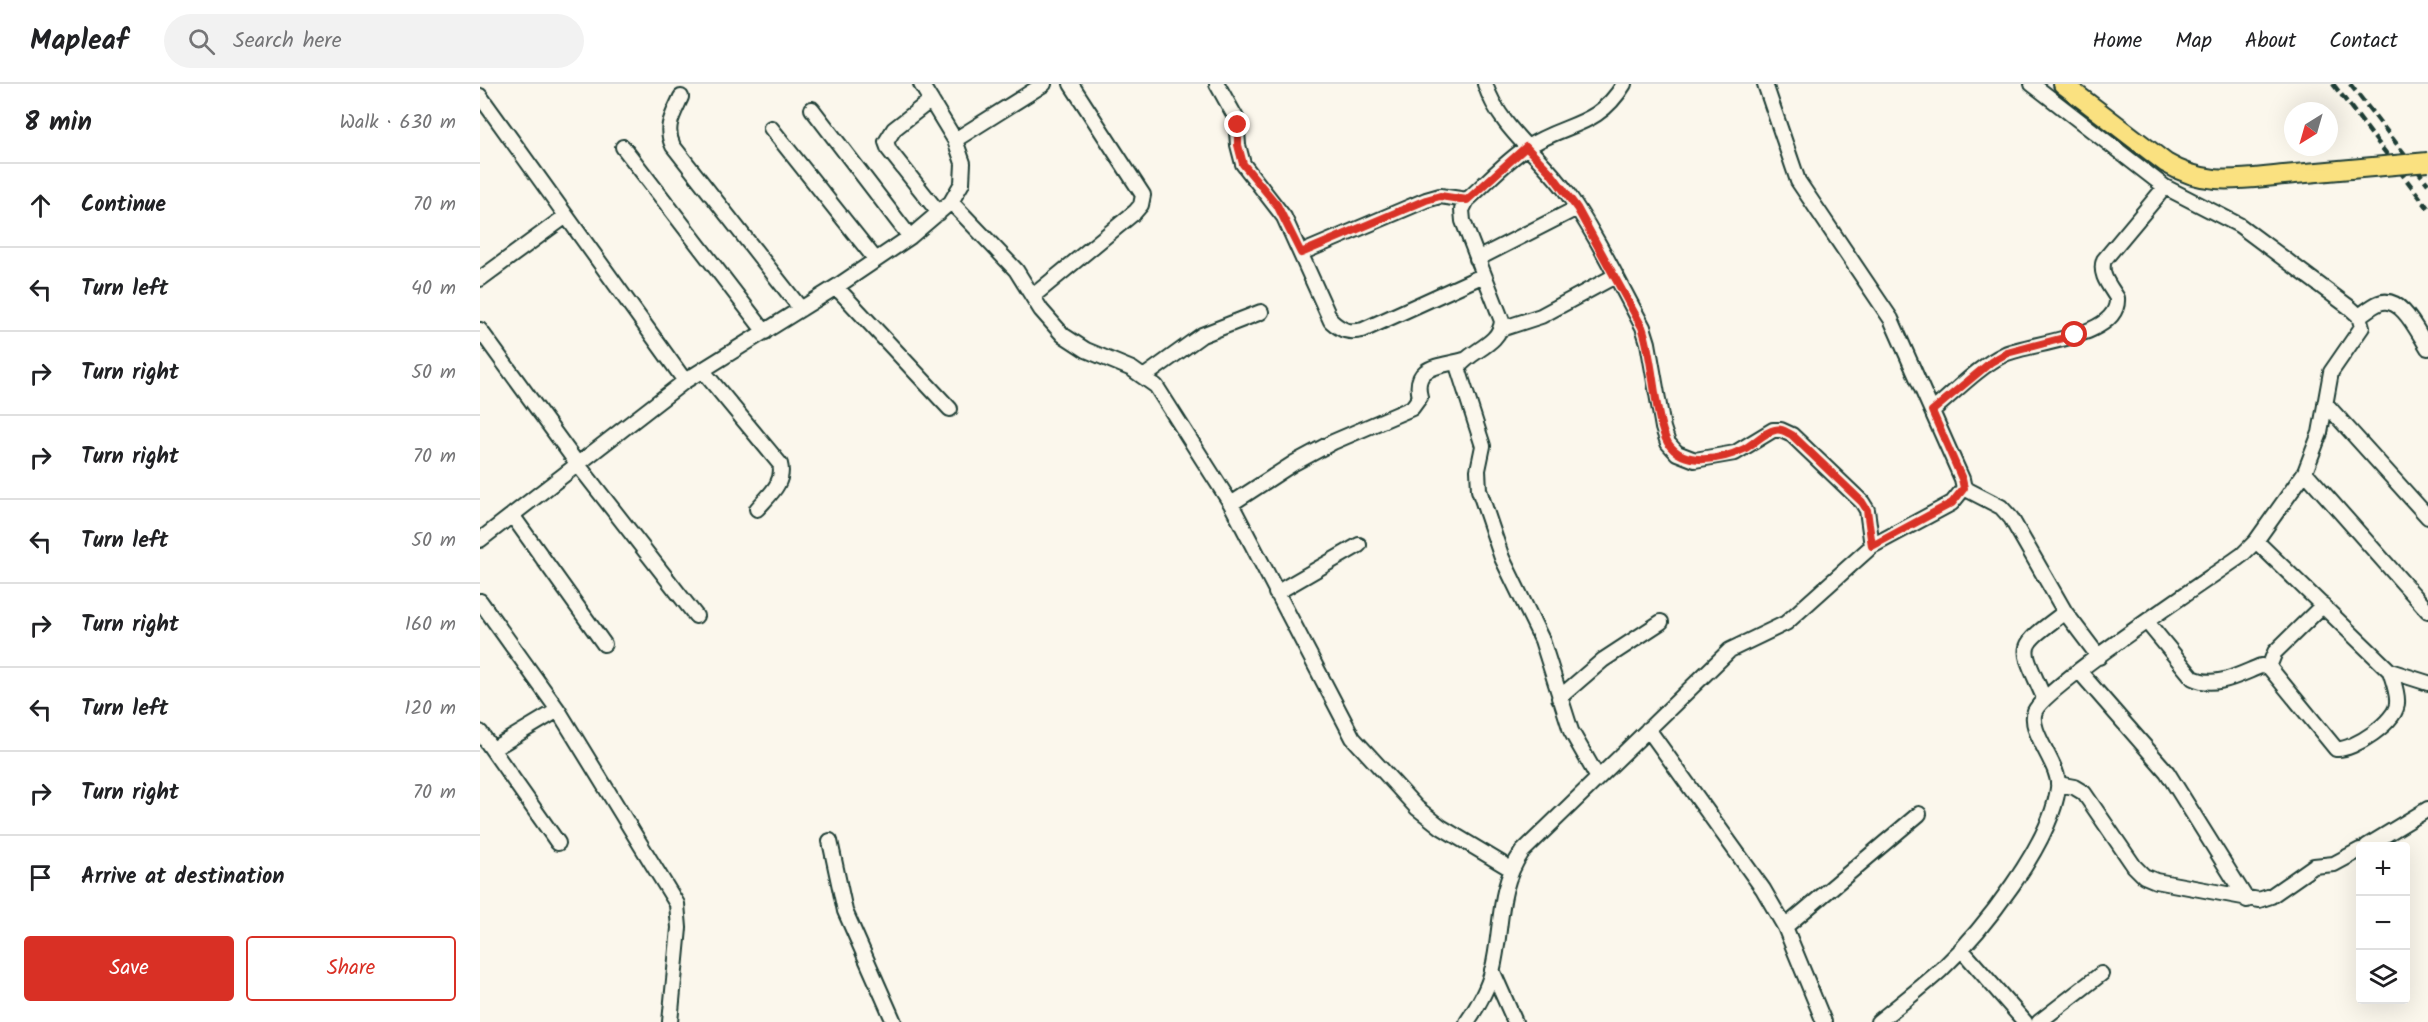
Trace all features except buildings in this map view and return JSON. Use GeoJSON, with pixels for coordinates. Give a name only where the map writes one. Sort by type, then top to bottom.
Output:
{"type":"FeatureCollection","features":[{"type":"Feature","properties":{"kind":"main road"},"geometry":{"type":"LineString","coordinates":[[2063,84],[2166,163],[2184,173],[2219,180],[2428,162]]}},
{"type":"Feature","properties":{"kind":"street"},"geometry":{"type":"LineString","coordinates":[[480,540],[579,466],[685,381],[836,288],[910,237],[951,202],[962,183],[963,163],[955,140],[921,84]]}},
{"type":"Feature","properties":{"kind":"street"},"geometry":{"type":"LineString","coordinates":[[955,140],[1044,84]]}},
{"type":"Feature","properties":{"kind":"street"},"geometry":{"type":"LineString","coordinates":[[1033,296],[1135,212],[1141,205],[1143,195],[1071,84]]}},
{"type":"Feature","properties":{"kind":"street"},"geometry":{"type":"LineString","coordinates":[[1218,84],[1236,118],[1238,145],[1243,164],[1277,205],[1331,321],[1340,329],[1350,332],[1363,330],[1484,275]]}},
{"type":"Feature","properties":{"kind":"street"},"geometry":{"type":"LineString","coordinates":[[1485,84],[1500,117],[1550,172],[1577,208],[1615,276],[1648,343],[1663,428],[1668,443],[1677,453],[1695,460],[1735,453],[1773,430],[1781,429],[1792,435],[1862,502],[1867,510],[1872,546]]}},
{"type":"Feature","properties":{"kind":"street"},"geometry":{"type":"LineString","coordinates":[[1231,504],[1294,463],[1333,442],[1412,408],[1420,397],[1417,384],[1419,377],[1425,372],[1464,360],[1497,337],[1502,321],[1463,221],[1462,210],[1467,200],[1526,147],[1597,115],[1614,100],[1624,84]]}},
{"type":"Feature","properties":{"kind":"street"},"geometry":{"type":"LineString","coordinates":[[1765,84],[1798,181],[1881,300],[1932,411],[1964,488]]}},
{"type":"Feature","properties":{"kind":"street"},"geometry":{"type":"LineString","coordinates":[[1878,1022],[1940,970],[1961,949],[2017,878],[2050,820],[2058,784],[2034,723],[2035,711],[2044,698],[2242,555],[2256,541],[2305,472],[2320,433],[2331,372],[2362,327],[2359,316],[2239,225],[2165,187],[2032,84]]}},
{"type":"Feature","properties":{"kind":"street"},"geometry":{"type":"LineString","coordinates":[[480,96],[685,381]]}},
{"type":"Feature","properties":{"kind":"street"},"geometry":{"type":"LineString","coordinates":[[681,97],[668,124],[668,135],[673,146],[801,309]]}},
{"type":"Feature","properties":{"kind":"street"},"geometry":{"type":"LineString","coordinates":[[931,100],[894,129],[886,142],[889,150],[939,213]]}},
{"type":"Feature","properties":{"kind":"street"},"geometry":{"type":"LineString","coordinates":[[812,109],[910,237]]}},
{"type":"Feature","properties":{"kind":"street"},"geometry":{"type":"LineString","coordinates":[[771,128],[876,260]]}},
{"type":"Feature","properties":{"kind":"street"},"geometry":{"type":"LineString","coordinates":[[623,147],[765,332]]}},
{"type":"Feature","properties":{"kind":"street"},"geometry":{"type":"LineString","coordinates":[[1932,411],[1991,362],[2007,353],[2087,333],[2114,311],[2117,298],[2104,278],[2101,268],[2104,260],[2165,187]]}},
{"type":"Feature","properties":{"kind":"street"},"geometry":{"type":"LineString","coordinates":[[1301,253],[1433,198],[1451,196],[1467,200]]}},
{"type":"Feature","properties":{"kind":"street"},"geometry":{"type":"LineString","coordinates":[[951,202],[1016,270],[1041,310],[1074,344],[1145,376],[1166,399],[1231,504],[1353,738],[1417,808],[1441,827],[1511,869]]}},
{"type":"Feature","properties":{"kind":"street"},"geometry":{"type":"LineString","coordinates":[[1478,259],[1577,208]]}},
{"type":"Feature","properties":{"kind":"street"},"geometry":{"type":"LineString","coordinates":[[480,279],[566,216]]}},
{"type":"Feature","properties":{"kind":"street"},"geometry":{"type":"LineString","coordinates":[[1501,329],[1540,316],[1615,276]]}},
{"type":"Feature","properties":{"kind":"street"},"geometry":{"type":"LineString","coordinates":[[836,288],[950,409]]}},
{"type":"Feature","properties":{"kind":"street"},"geometry":{"type":"LineString","coordinates":[[2359,316],[2380,303],[2390,302],[2401,308],[2428,348]]}},
{"type":"Feature","properties":{"kind":"street"},"geometry":{"type":"LineString","coordinates":[[1145,376],[1202,334],[1261,312]]}},
{"type":"Feature","properties":{"kind":"street"},"geometry":{"type":"LineString","coordinates":[[480,330],[579,466],[696,616]]}},
{"type":"Feature","properties":{"kind":"street"},"geometry":{"type":"LineString","coordinates":[[1464,360],[1458,368],[1459,378],[1483,446],[1478,470],[1479,490],[1506,571],[1542,640],[1571,731],[1598,778]]}},
{"type":"Feature","properties":{"kind":"street"},"geometry":{"type":"LineString","coordinates":[[703,371],[780,464],[783,474],[780,483],[757,509]]}},
{"type":"Feature","properties":{"kind":"street"},"geometry":{"type":"LineString","coordinates":[[2325,403],[2428,517]]}},
{"type":"Feature","properties":{"kind":"street"},"geometry":{"type":"LineString","coordinates":[[2305,472],[2428,611]]}},
{"type":"Feature","properties":{"kind":"street"},"geometry":{"type":"LineString","coordinates":[[1467,1022],[1486,991],[1492,970],[1505,883],[1522,852],[1730,651],[1786,623],[1872,546],[1952,503],[1964,488]]}},
{"type":"Feature","properties":{"kind":"street"},"geometry":{"type":"LineString","coordinates":[[1964,488],[2001,507],[2011,518],[2065,612],[2099,657]]}},
{"type":"Feature","properties":{"kind":"street"},"geometry":{"type":"LineString","coordinates":[[513,515],[604,644]]}},
{"type":"Feature","properties":{"kind":"street"},"geometry":{"type":"LineString","coordinates":[[2256,541],[2390,670],[2428,683]]}},
{"type":"Feature","properties":{"kind":"street"},"geometry":{"type":"LineString","coordinates":[[1276,593],[1359,545]]}},
{"type":"Feature","properties":{"kind":"street"},"geometry":{"type":"LineString","coordinates":[[480,601],[558,710],[677,904],[679,928],[670,1022]]}},
{"type":"Feature","properties":{"kind":"street"},"geometry":{"type":"LineString","coordinates":[[2269,667],[2275,652],[2322,605]]}},
{"type":"Feature","properties":{"kind":"street"},"geometry":{"type":"LineString","coordinates":[[2044,698],[2026,655],[2026,645],[2030,638],[2065,612]]}},
{"type":"Feature","properties":{"kind":"street"},"geometry":{"type":"LineString","coordinates":[[1559,698],[1603,660],[1661,622]]}},
{"type":"Feature","properties":{"kind":"street"},"geometry":{"type":"LineString","coordinates":[[2147,622],[2193,678],[2204,684],[2261,666],[2269,667],[2277,673],[2330,744],[2344,750],[2350,748],[2395,714],[2398,703],[2390,670]]}},
{"type":"Feature","properties":{"kind":"street"},"geometry":{"type":"LineString","coordinates":[[2079,671],[2167,772],[2247,900]]}},
{"type":"Feature","properties":{"kind":"street"},"geometry":{"type":"LineString","coordinates":[[493,749],[558,710]]}},
{"type":"Feature","properties":{"kind":"street"},"geometry":{"type":"LineString","coordinates":[[1648,729],[1763,889],[1785,927],[1824,1022]]}},
{"type":"Feature","properties":{"kind":"street"},"geometry":{"type":"LineString","coordinates":[[480,732],[558,843]]}},
{"type":"Feature","properties":{"kind":"street"},"geometry":{"type":"LineString","coordinates":[[2058,784],[2074,787],[2084,793],[2134,866],[2144,876],[2156,881],[2247,900],[2271,896],[2314,866],[2334,864],[2356,853]]}},
{"type":"Feature","properties":{"kind":"street"},"geometry":{"type":"LineString","coordinates":[[2374,842],[2428,809]]}},
{"type":"Feature","properties":{"kind":"street"},"geometry":{"type":"LineString","coordinates":[[1785,927],[1919,814]]}},
{"type":"Feature","properties":{"kind":"street"},"geometry":{"type":"LineString","coordinates":[[830,842],[845,911],[894,1022]]}},
{"type":"Feature","properties":{"kind":"street"},"geometry":{"type":"LineString","coordinates":[[1961,949],[2025,1022]]}},
{"type":"Feature","properties":{"kind":"street"},"geometry":{"type":"LineString","coordinates":[[1492,970],[1515,1022]]}},
{"type":"Feature","properties":{"kind":"street"},"geometry":{"type":"LineString","coordinates":[[2039,1022],[2100,974]]}},
{"type":"Feature","properties":{"kind":"railway"},"geometry":{"type":"LineString","coordinates":[[2333,84],[2428,208]]}},
{"type":"Feature","properties":{"kind":"railway"},"geometry":{"type":"LineString","coordinates":[[2350,84],[2428,184]]}},
{"type":"Feature","properties":{"kind":"route"},"geometry":{"type":"LineString","coordinates":[[1238,125],[1238,145],[1243,164],[1277,205],[1301,253],[1426,200],[1451,196],[1467,200],[1526,147],[1550,172],[1577,208],[1642,327],[1648,343],[1663,428],[1668,443],[1677,453],[1695,460],[1735,453],[1773,430],[1781,429],[1792,435],[1862,502],[1869,518],[1872,546],[1952,503],[1964,488],[1932,411],[1991,362],[2007,353],[2075,335]]}}]}
